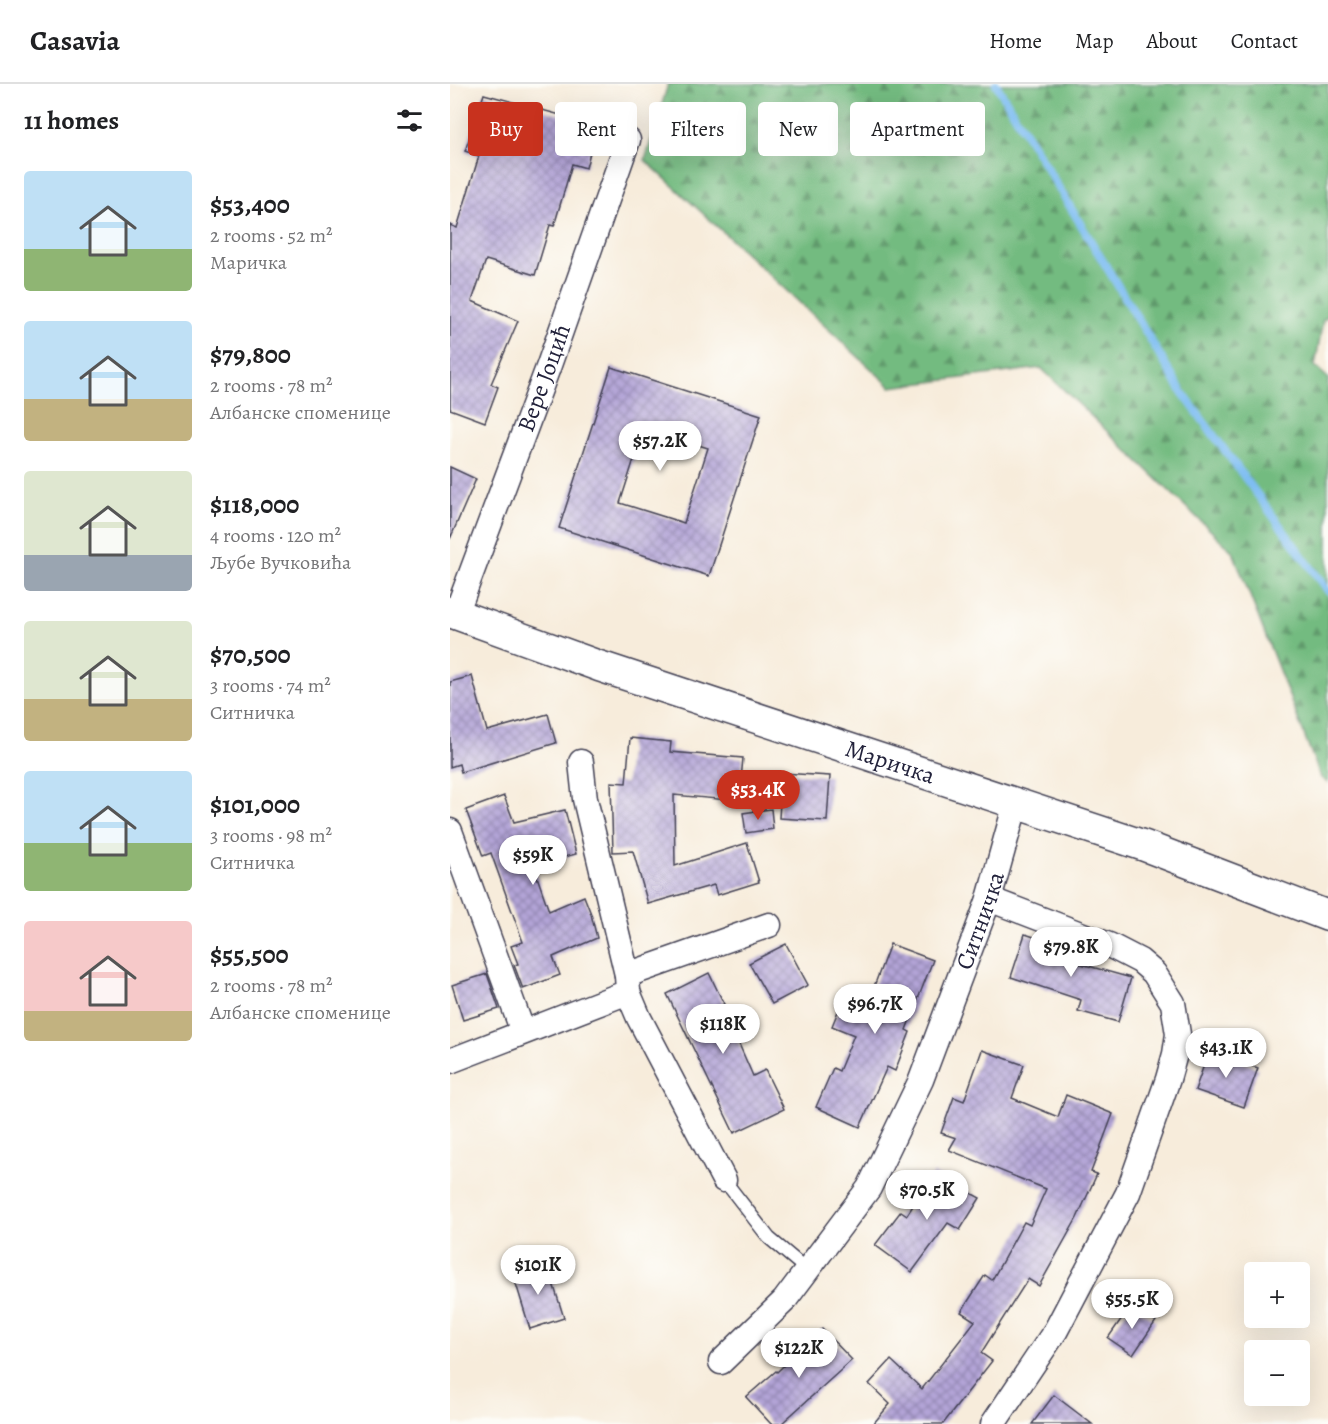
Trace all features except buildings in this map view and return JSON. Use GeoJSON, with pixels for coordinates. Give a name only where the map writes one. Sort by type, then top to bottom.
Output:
{"type":"FeatureCollection","features":[{"type":"Feature","properties":{"kind":"street","name":"Вере Јоцић"},"geometry":{"type":"LineString","coordinates":[[453,613],[549,365],[621,156]]}},
{"type":"Feature","properties":{"kind":"street","name":"Маричка"},"geometry":{"type":"LineString","coordinates":[[453,613],[599,666],[1145,846],[1328,916]]}},
{"type":"Feature","properties":{"kind":"street"},"geometry":{"type":"LineString","coordinates":[[581,762],[585,799],[627,984],[639,1018],[724,1180]]}},
{"type":"Feature","properties":{"kind":"street","name":"Ситничка"},"geometry":{"type":"LineString","coordinates":[[721,1362],[784,1301],[869,1188],[921,1080],[989,899],[1016,802]]}},
{"type":"Feature","properties":{"kind":"street"},"geometry":{"type":"LineString","coordinates":[[450,831],[523,1032]]}},
{"type":"Feature","properties":{"kind":"street"},"geometry":{"type":"LineString","coordinates":[[989,899],[1109,945],[1140,961],[1154,973],[1173,1003],[1178,1034],[1168,1079],[1128,1193],[1056,1330],[993,1424]]}},
{"type":"Feature","properties":{"kind":"street"},"geometry":{"type":"LineString","coordinates":[[450,1061],[523,1032],[627,984],[769,924]]}},
{"type":"Feature","properties":{"kind":"lane"},"geometry":{"type":"LineString","coordinates":[[724,1180],[769,1238],[807,1270]]}},
{"type":"Feature","properties":{"kind":"green space"},"geometry":{"type":"Polygon","coordinates":[[[668,84],[1328,84],[1328,317],[1323,320],[1315,366],[1328,378],[1328,783],[1321,778],[1233,552],[1041,368],[891,387],[645,160],[649,147],[649,156],[746,156],[746,102],[663,102],[668,84]]]}},
{"type":"Feature","properties":{"kind":"waterway"},"geometry":{"type":"LineString","coordinates":[[996,84],[1182,392],[1328,591]]}}]}
